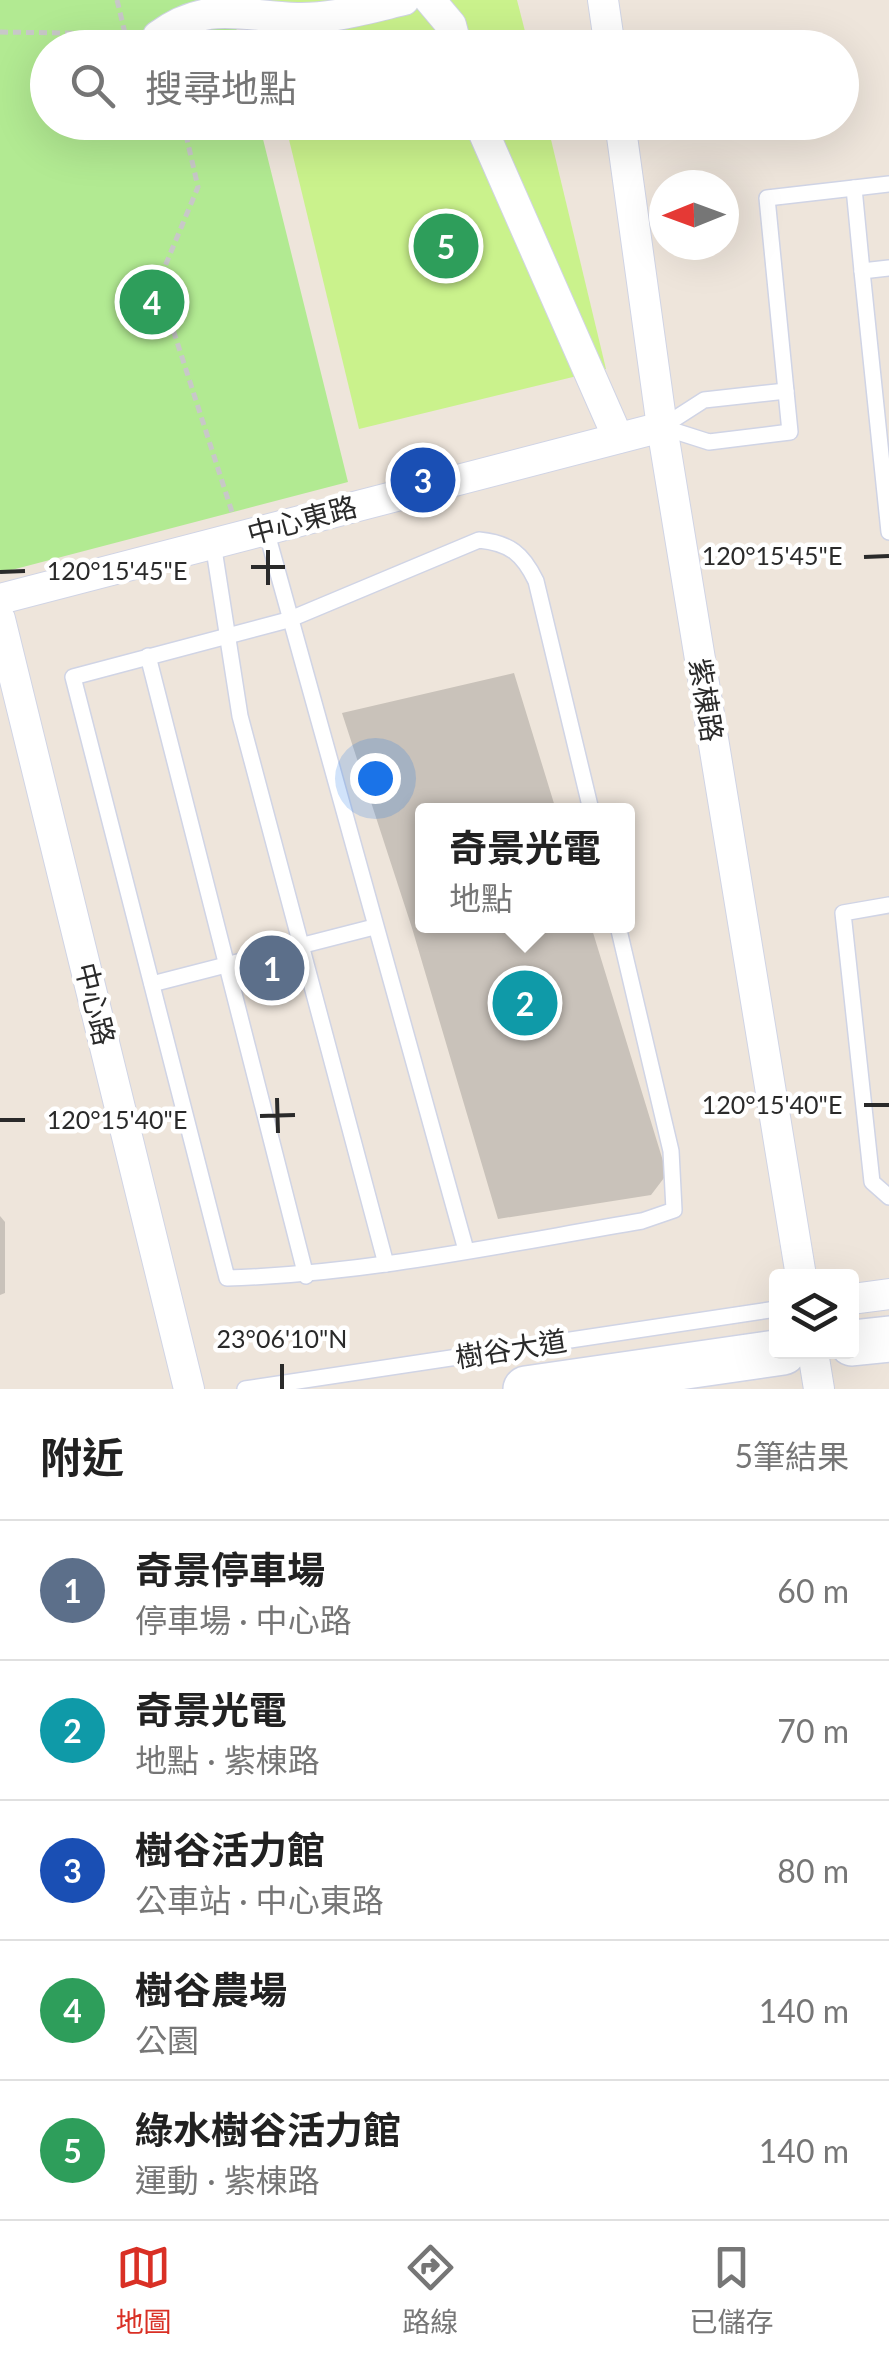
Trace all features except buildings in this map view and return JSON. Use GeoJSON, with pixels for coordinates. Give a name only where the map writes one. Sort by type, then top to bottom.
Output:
{"type":"FeatureCollection","features":[{"type":"Feature","properties":{"kind":"street"},"geometry":{"type":"LineString","coordinates":[[165,30],[182,16],[216,10],[300,18],[404,0]]}},
{"type":"Feature","properties":{"kind":"street"},"geometry":{"type":"LineString","coordinates":[[430,0],[452,30]]}},
{"type":"Feature","properties":{"kind":"street"},"geometry":{"type":"LineString","coordinates":[[603,0],[607,30]]}},
{"type":"Feature","properties":{"kind":"street"},"geometry":{"type":"LineString","coordinates":[[487,140],[618,438]]}},
{"type":"Feature","properties":{"kind":"street","name":"紫棟路"},"geometry":{"type":"LineString","coordinates":[[622,140],[662,426],[799,1269]]}},
{"type":"Feature","properties":{"kind":"street","name":"中心東路"},"geometry":{"type":"LineString","coordinates":[[0,598],[662,426]]}},
{"type":"Feature","properties":{"kind":"street","name":"中心路"},"geometry":{"type":"LineString","coordinates":[[0,619],[190,1389]]}},
{"type":"Feature","properties":{"kind":"street"},"geometry":{"type":"LineString","coordinates":[[859,1298],[889,1294]]}},
{"type":"Feature","properties":{"kind":"street"},"geometry":{"type":"LineString","coordinates":[[859,1342],[889,1339]]}},
{"type":"Feature","properties":{"kind":"street","name":"樹谷大道"},"geometry":{"type":"LineString","coordinates":[[526,1389],[769,1354]]}},
{"type":"Feature","properties":{"kind":"street"},"geometry":{"type":"LineString","coordinates":[[813,1359],[819,1389]]}},
{"type":"Feature","properties":{"kind":"lane"},"geometry":{"type":"LineString","coordinates":[[662,426],[708,442],[790,432],[767,198],[889,184]]}},
{"type":"Feature","properties":{"kind":"lane"},"geometry":{"type":"LineString","coordinates":[[854,188],[889,532]]}},
{"type":"Feature","properties":{"kind":"lane"},"geometry":{"type":"LineString","coordinates":[[862,271],[889,268]]}},
{"type":"Feature","properties":{"kind":"lane"},"geometry":{"type":"LineString","coordinates":[[662,426],[704,400],[786,391]]}},
{"type":"Feature","properties":{"kind":"lane"},"geometry":{"type":"LineString","coordinates":[[266,530],[466,1250]]}},
{"type":"Feature","properties":{"kind":"lane"},"geometry":{"type":"LineString","coordinates":[[588,803],[536,581],[524,557],[502,542],[479,540],[288,620],[230,632],[72,677],[227,1278],[306,1276],[386,1264],[642,1222],[674,1210],[670,1151],[620,933]]}},
{"type":"Feature","properties":{"kind":"lane"},"geometry":{"type":"LineString","coordinates":[[213,543],[230,632],[240,716],[386,1264]]}},
{"type":"Feature","properties":{"kind":"lane"},"geometry":{"type":"LineString","coordinates":[[148,656],[306,1276]]}},
{"type":"Feature","properties":{"kind":"lane"},"geometry":{"type":"LineString","coordinates":[[889,905],[843,912],[872,1182],[889,1196]]}},
{"type":"Feature","properties":{"kind":"lane"},"geometry":{"type":"LineString","coordinates":[[152,984],[374,928]]}},
{"type":"Feature","properties":{"kind":"lane","name":"樹谷大道"},"geometry":{"type":"LineString","coordinates":[[246,1389],[769,1310]]}},
{"type":"Feature","properties":{"kind":"path"},"geometry":{"type":"LineString","coordinates":[[117,0],[124,30]]}},
{"type":"Feature","properties":{"kind":"path"},"geometry":{"type":"LineString","coordinates":[[0,32],[30,32]]}},
{"type":"Feature","properties":{"kind":"path"},"geometry":{"type":"LineString","coordinates":[[187,140],[198,188],[158,282],[232,512]]}},
{"type":"Feature","properties":{"kind":"green space"},"geometry":{"type":"Polygon","coordinates":[[[0,0],[229,0],[237,30],[30,30],[30,140],[263,140],[348,482],[0,573],[0,0]]]}},
{"type":"Feature","properties":{"kind":"green space"},"geometry":{"type":"Polygon","coordinates":[[[256,0],[517,0],[525,30],[263,30],[256,0]]]}},
{"type":"Feature","properties":{"kind":"green space"},"geometry":{"type":"Polygon","coordinates":[[[289,140],[551,140],[606,369],[359,429],[289,140]]]}},
{"type":"Feature","properties":{"kind":"place","name":"綠水樹谷活力館"},"geometry":{"type":"Point","coordinates":[446,246]}},
{"type":"Feature","properties":{"kind":"place","name":"樹谷農場"},"geometry":{"type":"Point","coordinates":[152,302]}},
{"type":"Feature","properties":{"kind":"place","name":"樹谷活力館"},"geometry":{"type":"Point","coordinates":[423,480]}},
{"type":"Feature","properties":{"kind":"place","name":"奇景停車場"},"geometry":{"type":"Point","coordinates":[272,968]}},
{"type":"Feature","properties":{"kind":"place","name":"奇景光電"},"geometry":{"type":"Point","coordinates":[525,1003]}}]}
